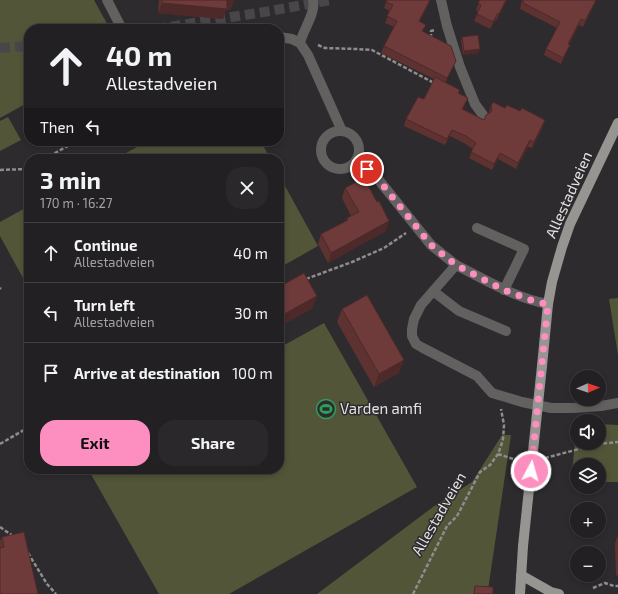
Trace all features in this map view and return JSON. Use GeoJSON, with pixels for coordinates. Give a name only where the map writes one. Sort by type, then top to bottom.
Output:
{"type":"FeatureCollection","features":[{"type":"Feature","properties":{"kind":"main road","name":"Allestadveien"},"geometry":{"type":"LineString","coordinates":[[521,575],[548,304],[557,264],[570,224],[618,123]]}},
{"type":"Feature","properties":{"kind":"main road"},"geometry":{"type":"LineString","coordinates":[[520,594],[521,575],[551,592],[558,594]]}},
{"type":"Feature","properties":{"kind":"street"},"geometry":{"type":"LineString","coordinates":[[107,0],[119,24]]}},
{"type":"Feature","properties":{"kind":"street"},"geometry":{"type":"LineString","coordinates":[[300,43],[312,13],[314,4],[313,0]]}},
{"type":"Feature","properties":{"kind":"street"},"geometry":{"type":"LineString","coordinates":[[441,0],[447,26],[460,67],[475,104],[483,115]]}},
{"type":"Feature","properties":{"kind":"street"},"geometry":{"type":"LineString","coordinates":[[284,38],[292,39],[300,43],[308,55],[342,131]]}},
{"type":"Feature","properties":{"kind":"street"},"geometry":{"type":"LineString","coordinates":[[342,131],[353,136],[359,147],[359,153],[356,159],[353,164],[348,167],[336,168],[330,165],[323,156],[322,150],[326,138],[330,134],[342,131]]}},
{"type":"Feature","properties":{"kind":"street"},"geometry":{"type":"LineString","coordinates":[[356,159],[378,179],[431,245],[456,265],[504,290],[536,302],[548,304]]}},
{"type":"Feature","properties":{"kind":"street"},"geometry":{"type":"LineString","coordinates":[[477,228],[524,249],[504,290]]}},
{"type":"Feature","properties":{"kind":"street"},"geometry":{"type":"LineString","coordinates":[[456,265],[421,305],[414,318],[412,336],[416,344],[478,376],[492,393],[522,402],[552,408],[601,406],[618,403]]}},
{"type":"Feature","properties":{"kind":"street"},"geometry":{"type":"LineString","coordinates":[[433,291],[459,311],[506,331]]}},
{"type":"Feature","properties":{"kind":"path"},"geometry":{"type":"LineString","coordinates":[[430,44],[431,31],[447,26]]}},
{"type":"Feature","properties":{"kind":"path"},"geometry":{"type":"LineString","coordinates":[[300,43],[312,44],[325,48],[356,48],[372,50],[435,83]]}},
{"type":"Feature","properties":{"kind":"path"},"geometry":{"type":"LineString","coordinates":[[53,154],[68,146]]}},
{"type":"Feature","properties":{"kind":"path"},"geometry":{"type":"LineString","coordinates":[[0,170],[24,169]]}},
{"type":"Feature","properties":{"kind":"path"},"geometry":{"type":"LineString","coordinates":[[301,281],[384,248],[416,225]]}},
{"type":"Feature","properties":{"kind":"path","name":"Allestadveien"},"geometry":{"type":"LineString","coordinates":[[413,594],[447,526],[457,516],[480,472],[490,465],[498,454],[503,439],[504,425],[501,408],[492,393]]}},
{"type":"Feature","properties":{"kind":"path"},"geometry":{"type":"LineString","coordinates":[[0,444],[4,440],[24,430]]}},
{"type":"Feature","properties":{"kind":"path"},"geometry":{"type":"LineString","coordinates":[[546,458],[598,444],[618,442]]}},
{"type":"Feature","properties":{"kind":"path"},"geometry":{"type":"LineString","coordinates":[[498,454],[516,460]]}},
{"type":"Feature","properties":{"kind":"path"},"geometry":{"type":"LineString","coordinates":[[0,527],[16,538]]}},
{"type":"Feature","properties":{"kind":"path"},"geometry":{"type":"LineString","coordinates":[[25,547],[47,584],[56,594]]}},
{"type":"Feature","properties":{"kind":"path"},"geometry":{"type":"LineString","coordinates":[[593,588],[605,582],[618,586]]}},
{"type":"Feature","properties":{"kind":"green space"},"geometry":{"type":"Polygon","coordinates":[[[0,0],[94,0],[107,24],[24,24],[24,105],[0,118],[0,0]]]}},
{"type":"Feature","properties":{"kind":"green space"},"geometry":{"type":"Polygon","coordinates":[[[8,117],[21,140],[0,151],[0,121],[8,117]]]}},
{"type":"Feature","properties":{"kind":"green space"},"geometry":{"type":"Polygon","coordinates":[[[139,146],[264,146],[268,154],[124,154],[139,146]]]}},
{"type":"Feature","properties":{"kind":"green space"},"geometry":{"type":"Polygon","coordinates":[[[284,184],[318,246],[284,265],[284,184]]]}},
{"type":"Feature","properties":{"kind":"green space"},"geometry":{"type":"Polygon","coordinates":[[[24,209],[24,280],[0,236],[0,222],[24,209]]]}},
{"type":"Feature","properties":{"kind":"green space"},"geometry":{"type":"Polygon","coordinates":[[[618,298],[618,355],[609,299],[618,298]]]}},
{"type":"Feature","properties":{"kind":"green space","name":"Varden amfi"},"geometry":{"type":"Polygon","coordinates":[[[324,323],[417,487],[229,594],[159,594],[91,474],[284,474],[284,345],[324,323]]]}},
{"type":"Feature","properties":{"kind":"green space"},"geometry":{"type":"Polygon","coordinates":[[[606,424],[618,425],[618,482],[606,482],[606,458],[573,458],[574,450],[606,450],[606,424]]]}},
{"type":"Feature","properties":{"kind":"green space"},"geometry":{"type":"Polygon","coordinates":[[[502,435],[511,435],[488,594],[317,594],[433,507],[472,482],[502,435]]]}},
{"type":"Feature","properties":{"kind":"building"},"geometry":{"type":"Polygon","coordinates":[[[162,0],[227,0],[227,9],[162,3],[162,0]]]}},
{"type":"Feature","properties":{"kind":"building"},"geometry":{"type":"Polygon","coordinates":[[[387,0],[430,0],[419,21],[426,25],[422,31],[451,46],[456,61],[447,78],[384,46],[397,21],[387,16],[393,5],[386,2],[387,0]]]}},
{"type":"Feature","properties":{"kind":"building"},"geometry":{"type":"Polygon","coordinates":[[[480,0],[506,0],[493,22],[477,14],[481,5],[478,3],[480,0]]]}},
{"type":"Feature","properties":{"kind":"building"},"geometry":{"type":"Polygon","coordinates":[[[523,0],[596,0],[585,21],[581,19],[568,44],[570,45],[563,58],[546,49],[560,22],[523,3],[523,0]]]}},
{"type":"Feature","properties":{"kind":"building"},"geometry":{"type":"Polygon","coordinates":[[[478,35],[480,49],[464,51],[462,37],[478,35]]]}},
{"type":"Feature","properties":{"kind":"building"},"geometry":{"type":"Polygon","coordinates":[[[435,77],[460,90],[458,93],[468,98],[462,109],[484,120],[486,115],[491,112],[493,102],[505,108],[507,105],[520,111],[522,108],[545,120],[534,142],[530,140],[518,163],[500,153],[494,164],[471,152],[476,143],[466,136],[452,130],[447,139],[406,119],[418,97],[424,99],[435,77]]]}},
{"type":"Feature","properties":{"kind":"building"},"geometry":{"type":"Polygon","coordinates":[[[364,178],[377,202],[379,201],[389,221],[331,253],[321,234],[348,220],[347,218],[359,212],[345,188],[364,178]]]}},
{"type":"Feature","properties":{"kind":"building"},"geometry":{"type":"Polygon","coordinates":[[[304,273],[317,296],[284,314],[284,284],[304,273]]]}},
{"type":"Feature","properties":{"kind":"building"},"geometry":{"type":"Polygon","coordinates":[[[367,295],[404,360],[379,374],[342,309],[367,295]]]}},
{"type":"Feature","properties":{"kind":"building"},"geometry":{"type":"Polygon","coordinates":[[[24,532],[38,594],[0,594],[0,548],[4,547],[2,537],[24,532]]]}},
{"type":"Feature","properties":{"kind":"building"},"geometry":{"type":"Polygon","coordinates":[[[475,586],[493,587],[493,594],[474,594],[475,586]]]}},
{"type":"Feature","properties":{"kind":"tunnel"},"geometry":{"type":"LineString","coordinates":[[188,24],[330,0]]}},
{"type":"Feature","properties":{"kind":"tunnel"},"geometry":{"type":"LineString","coordinates":[[0,48],[24,46]]}},
{"type":"Feature","properties":{"kind":"place","name":"Varden amfi"},"geometry":{"type":"Point","coordinates":[326,409]}},
{"type":"Feature","properties":{"kind":"route"},"geometry":{"type":"LineString","coordinates":[[367,169],[378,179],[431,245],[456,265],[504,290],[536,302],[548,304],[531,471]]}}]}
